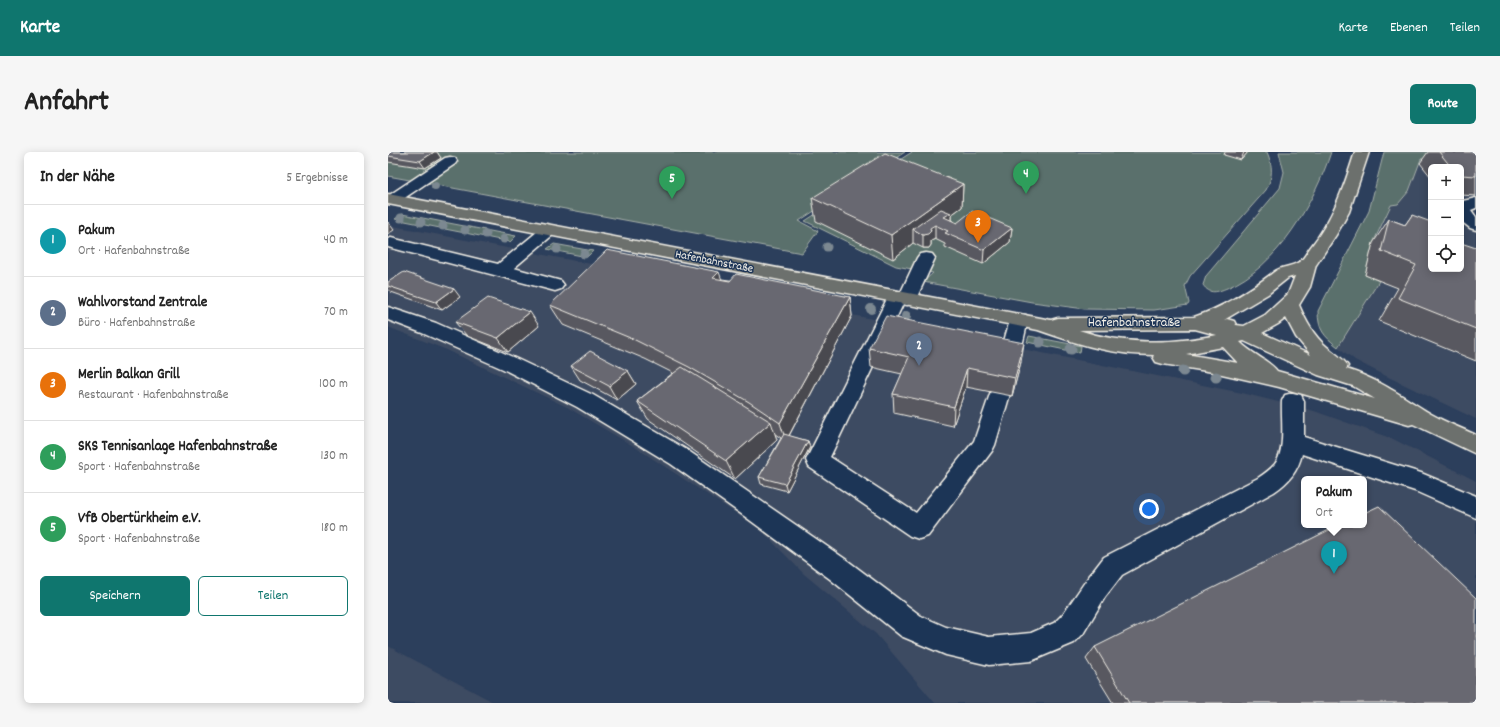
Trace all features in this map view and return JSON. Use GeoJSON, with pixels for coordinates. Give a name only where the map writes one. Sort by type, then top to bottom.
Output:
{"type":"FeatureCollection","features":[{"type":"Feature","properties":{"kind":"main road"},"geometry":{"type":"LineString","coordinates":[[1239,304],[1230,317],[1232,334],[1267,322],[1290,304],[1301,285],[1306,266],[1332,229],[1353,183],[1362,152]]}},
{"type":"Feature","properties":{"kind":"main road","name":"Hafenbahnstraße"},"geometry":{"type":"LineString","coordinates":[[390,200],[1041,324],[1091,341],[1118,345],[1175,348],[1200,345],[1232,334]]}},
{"type":"Feature","properties":{"kind":"main road"},"geometry":{"type":"LineString","coordinates":[[1195,323],[1217,316],[1239,304],[1262,290],[1282,274],[1306,266]]}},
{"type":"Feature","properties":{"kind":"main road","name":"Hafenbahnstraße"},"geometry":{"type":"LineString","coordinates":[[1290,304],[1301,330],[1314,347],[1360,381]]}},
{"type":"Feature","properties":{"kind":"main road","name":"Hafenbahnstraße"},"geometry":{"type":"LineString","coordinates":[[1041,324],[1195,323],[1232,334],[1325,370],[1360,381],[1383,392],[1425,421],[1476,445]]}},
{"type":"Feature","properties":{"kind":"main road","name":"Hafenbahnstraße"},"geometry":{"type":"LineString","coordinates":[[1232,334],[1242,355],[1279,379]]}},
{"type":"Feature","properties":{"kind":"main road","name":"Hafenbahnstraße"},"geometry":{"type":"LineString","coordinates":[[1118,345],[1156,356],[1213,365],[1279,379],[1425,421]]}},
{"type":"Feature","properties":{"kind":"lane"},"geometry":{"type":"LineString","coordinates":[[390,200],[450,161]]}},
{"type":"Feature","properties":{"kind":"lane"},"geometry":{"type":"LineString","coordinates":[[1476,203],[1468,204],[1463,210],[1466,217],[1476,225]]}},
{"type":"Feature","properties":{"kind":"lane"},"geometry":{"type":"LineString","coordinates":[[501,270],[549,230]]}},
{"type":"Feature","properties":{"kind":"lane"},"geometry":{"type":"LineString","coordinates":[[390,243],[556,285]]}},
{"type":"Feature","properties":{"kind":"lane"},"geometry":{"type":"LineString","coordinates":[[926,258],[902,298],[816,460],[919,528],[984,445],[999,394]]}},
{"type":"Feature","properties":{"kind":"lane"},"geometry":{"type":"LineString","coordinates":[[388,313],[429,328],[510,364],[585,401],[679,457],[756,510],[839,570],[910,626],[946,641],[989,651],[1031,647],[1064,633],[1073,624],[1096,588],[1113,566],[1266,485],[1284,470],[1290,460],[1293,401]]}},
{"type":"Feature","properties":{"kind":"lane"},"geometry":{"type":"LineString","coordinates":[[1009,359],[1019,320]]}},
{"type":"Feature","properties":{"kind":"lane"},"geometry":{"type":"LineString","coordinates":[[1292,442],[1428,486],[1476,508]]}},
{"type":"Feature","properties":{"kind":"shaded area"},"geometry":{"type":"Polygon","coordinates":[[[1421,159],[1476,162],[1476,419],[1355,360],[1338,347],[1379,281],[1365,275],[1373,243],[1391,205],[1409,191],[1421,159]]]}},
{"type":"Feature","properties":{"kind":"shaded area"},"geometry":{"type":"Polygon","coordinates":[[[388,225],[742,293],[1242,393],[1314,411],[1393,439],[1476,481],[1476,703],[935,703],[876,634],[804,574],[760,529],[635,447],[567,407],[447,350],[388,327],[388,225]]]}},
{"type":"Feature","properties":{"kind":"shaded area"},"geometry":{"type":"Polygon","coordinates":[[[388,646],[495,703],[388,703],[388,646]]]}},
{"type":"Feature","properties":{"kind":"green space"},"geometry":{"type":"Polygon","coordinates":[[[388,152],[905,152],[799,221],[818,231],[802,253],[388,176],[388,152]]]}},
{"type":"Feature","properties":{"kind":"green space"},"geometry":{"type":"Polygon","coordinates":[[[912,152],[1267,152],[1270,162],[1271,176],[1266,190],[1190,276],[1185,286],[1189,303],[1188,305],[1154,310],[1085,309],[1032,302],[923,282],[933,273],[896,266],[805,221],[912,152]]]}},
{"type":"Feature","properties":{"kind":"green space"},"geometry":{"type":"Polygon","coordinates":[[[1279,152],[1331,152],[1315,191],[1292,231],[1278,249],[1262,265],[1245,278],[1220,291],[1214,292],[1208,290],[1203,285],[1206,276],[1280,188],[1284,172],[1279,152]]]}},
{"type":"Feature","properties":{"kind":"green space"},"geometry":{"type":"Polygon","coordinates":[[[1384,152],[1476,152],[1476,162],[1421,159],[1409,191],[1398,204],[1391,205],[1373,243],[1365,275],[1379,281],[1338,347],[1323,332],[1319,323],[1318,311],[1369,211],[1384,152]]]}},
{"type":"Feature","properties":{"kind":"green space"},"geometry":{"type":"Polygon","coordinates":[[[402,214],[516,236],[510,242],[395,219],[402,214]]]}},
{"type":"Feature","properties":{"kind":"green space"},"geometry":{"type":"Polygon","coordinates":[[[554,244],[593,251],[587,257],[547,249],[554,244]]]}},
{"type":"Feature","properties":{"kind":"green space"},"geometry":{"type":"Polygon","coordinates":[[[1029,336],[1081,346],[1080,353],[1027,342],[1029,336]]]}},
{"type":"Feature","properties":{"kind":"building"},"geometry":{"type":"Polygon","coordinates":[[[388,152],[434,152],[420,161],[388,156],[388,152]]]}},
{"type":"Feature","properties":{"kind":"building"},"geometry":{"type":"Polygon","coordinates":[[[1439,152],[1476,152],[1476,176],[1464,175],[1464,164],[1449,164],[1439,152]]]}},
{"type":"Feature","properties":{"kind":"building"},"geometry":{"type":"Polygon","coordinates":[[[885,153],[963,184],[891,235],[812,198],[885,153]]]}},
{"type":"Feature","properties":{"kind":"building"},"geometry":{"type":"Polygon","coordinates":[[[941,209],[951,213],[944,217],[957,223],[972,211],[1012,228],[984,250],[945,233],[948,231],[935,225],[930,228],[931,231],[928,234],[923,235],[913,229],[941,209]]]}},
{"type":"Feature","properties":{"kind":"building"},"geometry":{"type":"Polygon","coordinates":[[[1412,215],[1428,221],[1428,272],[1464,272],[1464,244],[1476,248],[1476,329],[1398,298],[1416,265],[1381,251],[1389,219],[1405,225],[1412,215]]]}},
{"type":"Feature","properties":{"kind":"building"},"geometry":{"type":"Polygon","coordinates":[[[607,250],[719,272],[713,278],[730,281],[736,274],[850,297],[780,423],[749,402],[689,367],[635,340],[550,305],[607,250]]]}},
{"type":"Feature","properties":{"kind":"building"},"geometry":{"type":"Polygon","coordinates":[[[404,272],[454,289],[436,302],[388,286],[388,282],[404,272]]]}},
{"type":"Feature","properties":{"kind":"building"},"geometry":{"type":"Polygon","coordinates":[[[488,298],[530,312],[498,338],[455,322],[488,298]]]}},
{"type":"Feature","properties":{"kind":"building"},"geometry":{"type":"Polygon","coordinates":[[[886,316],[1024,343],[1015,378],[967,368],[954,407],[893,394],[909,357],[869,348],[886,316]]]}},
{"type":"Feature","properties":{"kind":"building"},"geometry":{"type":"Polygon","coordinates":[[[590,351],[628,371],[609,386],[571,366],[590,351]]]}},
{"type":"Feature","properties":{"kind":"building"},"geometry":{"type":"Polygon","coordinates":[[[682,367],[771,422],[726,461],[637,401],[682,367]]]}},
{"type":"Feature","properties":{"kind":"building"},"geometry":{"type":"Polygon","coordinates":[[[784,434],[808,441],[785,484],[759,477],[784,434]]]}},
{"type":"Feature","properties":{"kind":"building"},"geometry":{"type":"Polygon","coordinates":[[[1379,506],[1476,598],[1476,703],[1129,703],[1095,647],[1333,528],[1367,528],[1367,512],[1379,506]]]}},
{"type":"Feature","properties":{"kind":"place","name":"SKS Tennisanlage Hafenbahnstraße"},"geometry":{"type":"Point","coordinates":[1026,194]}},
{"type":"Feature","properties":{"kind":"place","name":"VfB Obertürkheim e.V."},"geometry":{"type":"Point","coordinates":[672,199]}},
{"type":"Feature","properties":{"kind":"place","name":"Merlin Balkan Grill"},"geometry":{"type":"Point","coordinates":[978,243]}},
{"type":"Feature","properties":{"kind":"place","name":"Wahlvorstand Zentrale"},"geometry":{"type":"Point","coordinates":[919,366]}},
{"type":"Feature","properties":{"kind":"place","name":"Pakum"},"geometry":{"type":"Point","coordinates":[1334,574]}}]}
